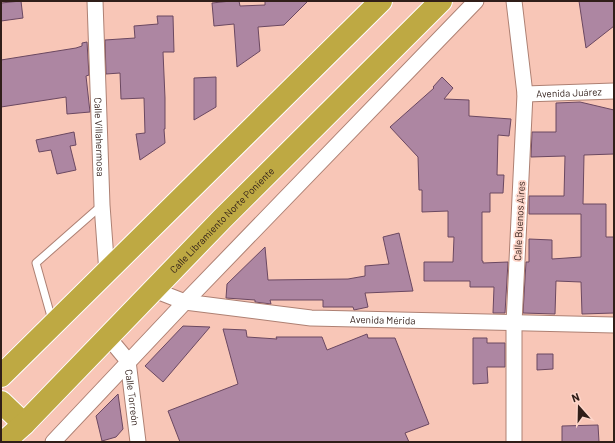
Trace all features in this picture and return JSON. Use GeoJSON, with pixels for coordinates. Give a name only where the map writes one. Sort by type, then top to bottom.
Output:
{"type":"FeatureCollection","features":[{"type":"Feature","properties":{"kind":"highway"},"geometry":{"type":"LineString","coordinates":[[1,376],[381,1]]}},
{"type":"Feature","properties":{"kind":"highway","name":"Calle Libramiento Norte Poniente"},"geometry":{"type":"LineString","coordinates":[[4,442],[24,424],[222,219],[441,1]]}},
{"type":"Feature","properties":{"kind":"highway"},"geometry":{"type":"LineString","coordinates":[[1,402],[24,424]]}},
{"type":"Feature","properties":{"kind":"street","name":"Calle Villahermosa"},"geometry":{"type":"LineString","coordinates":[[95,1],[102,204],[107,273]]}},
{"type":"Feature","properties":{"kind":"street"},"geometry":{"type":"LineString","coordinates":[[53,442],[128,361],[476,1]]}},
{"type":"Feature","properties":{"kind":"street","name":"Calle Buenos Aires"},"geometry":{"type":"LineString","coordinates":[[514,1],[525,94],[514,323],[514,442]]}},
{"type":"Feature","properties":{"kind":"street","name":"Avenida Juárez"},"geometry":{"type":"LineString","coordinates":[[525,94],[614,91]]}},
{"type":"Feature","properties":{"kind":"street","name":"Avenida Mérida"},"geometry":{"type":"LineString","coordinates":[[154,290],[185,302],[311,318],[614,325]]}},
{"type":"Feature","properties":{"kind":"street","name":"Calle Torreón"},"geometry":{"type":"LineString","coordinates":[[108,337],[128,361],[138,442]]}},
{"type":"Feature","properties":{"kind":"lane"},"geometry":{"type":"LineString","coordinates":[[53,325],[36,263],[102,204]]}},
{"type":"Feature","properties":{"kind":"building"},"geometry":{"type":"Polygon","coordinates":[[[21,1],[23,18],[1,21],[1,3],[21,1]]]}},
{"type":"Feature","properties":{"kind":"building"},"geometry":{"type":"Polygon","coordinates":[[[239,1],[240,6],[265,5],[265,1],[308,1],[284,25],[258,27],[260,51],[237,67],[234,24],[214,26],[212,3],[239,1]]]}},
{"type":"Feature","properties":{"kind":"building"},"geometry":{"type":"Polygon","coordinates":[[[579,1],[614,1],[614,26],[586,48],[579,1]]]}},
{"type":"Feature","properties":{"kind":"building"},"geometry":{"type":"Polygon","coordinates":[[[157,16],[173,16],[174,52],[163,52],[165,143],[140,160],[136,134],[145,133],[144,98],[121,99],[120,73],[106,74],[105,40],[135,38],[134,26],[158,24],[157,16]]]}},
{"type":"Feature","properties":{"kind":"building"},"geometry":{"type":"Polygon","coordinates":[[[87,42],[89,75],[86,76],[90,112],[67,114],[66,97],[1,107],[1,60],[76,48],[82,46],[82,43],[87,42]]]}},
{"type":"Feature","properties":{"kind":"building"},"geometry":{"type":"Polygon","coordinates":[[[216,77],[216,107],[194,120],[194,78],[216,77]]]}},
{"type":"Feature","properties":{"kind":"building"},"geometry":{"type":"Polygon","coordinates":[[[442,77],[453,88],[444,99],[469,100],[469,116],[511,119],[509,136],[498,135],[497,175],[504,175],[503,193],[490,193],[490,212],[482,212],[483,263],[508,262],[505,313],[493,313],[494,287],[470,287],[470,281],[424,281],[424,262],[453,262],[454,237],[448,237],[448,211],[422,212],[422,190],[419,190],[418,157],[390,127],[434,88],[433,87],[442,77]]]}},
{"type":"Feature","properties":{"kind":"building"},"geometry":{"type":"Polygon","coordinates":[[[580,102],[614,110],[614,154],[584,155],[583,204],[606,204],[606,237],[614,237],[614,313],[582,314],[581,282],[556,281],[555,314],[523,313],[526,262],[529,262],[529,239],[552,240],[552,259],[581,257],[581,214],[529,214],[529,196],[564,196],[565,156],[531,157],[532,132],[556,132],[556,103],[580,102]]]}},
{"type":"Feature","properties":{"kind":"building"},"geometry":{"type":"Polygon","coordinates":[[[74,132],[76,145],[70,146],[76,170],[57,174],[51,150],[39,152],[36,140],[74,132]]]}},
{"type":"Feature","properties":{"kind":"building"},"geometry":{"type":"Polygon","coordinates":[[[399,233],[413,291],[365,293],[368,307],[354,310],[353,307],[323,307],[323,300],[270,300],[271,304],[255,302],[255,300],[226,298],[227,284],[265,247],[268,280],[348,279],[365,276],[365,266],[389,264],[383,237],[399,233]]]}},
{"type":"Feature","properties":{"kind":"building"},"geometry":{"type":"Polygon","coordinates":[[[183,326],[210,327],[163,382],[145,366],[183,326]]]}},
{"type":"Feature","properties":{"kind":"building"},"geometry":{"type":"Polygon","coordinates":[[[223,329],[246,330],[247,337],[277,339],[276,337],[322,337],[327,350],[367,334],[368,338],[395,338],[429,424],[405,433],[409,442],[180,442],[168,411],[238,384],[223,329]]]}},
{"type":"Feature","properties":{"kind":"building"},"geometry":{"type":"Polygon","coordinates":[[[473,338],[487,338],[487,343],[505,343],[505,367],[487,367],[488,383],[473,384],[473,338]]]}},
{"type":"Feature","properties":{"kind":"building"},"geometry":{"type":"Polygon","coordinates":[[[537,354],[553,354],[553,369],[537,370],[537,354]]]}},
{"type":"Feature","properties":{"kind":"building"},"geometry":{"type":"Polygon","coordinates":[[[118,394],[123,429],[116,437],[102,441],[96,416],[118,394]]]}},
{"type":"Feature","properties":{"kind":"building"},"geometry":{"type":"Polygon","coordinates":[[[598,425],[599,442],[562,442],[562,426],[598,425]]]}}]}
